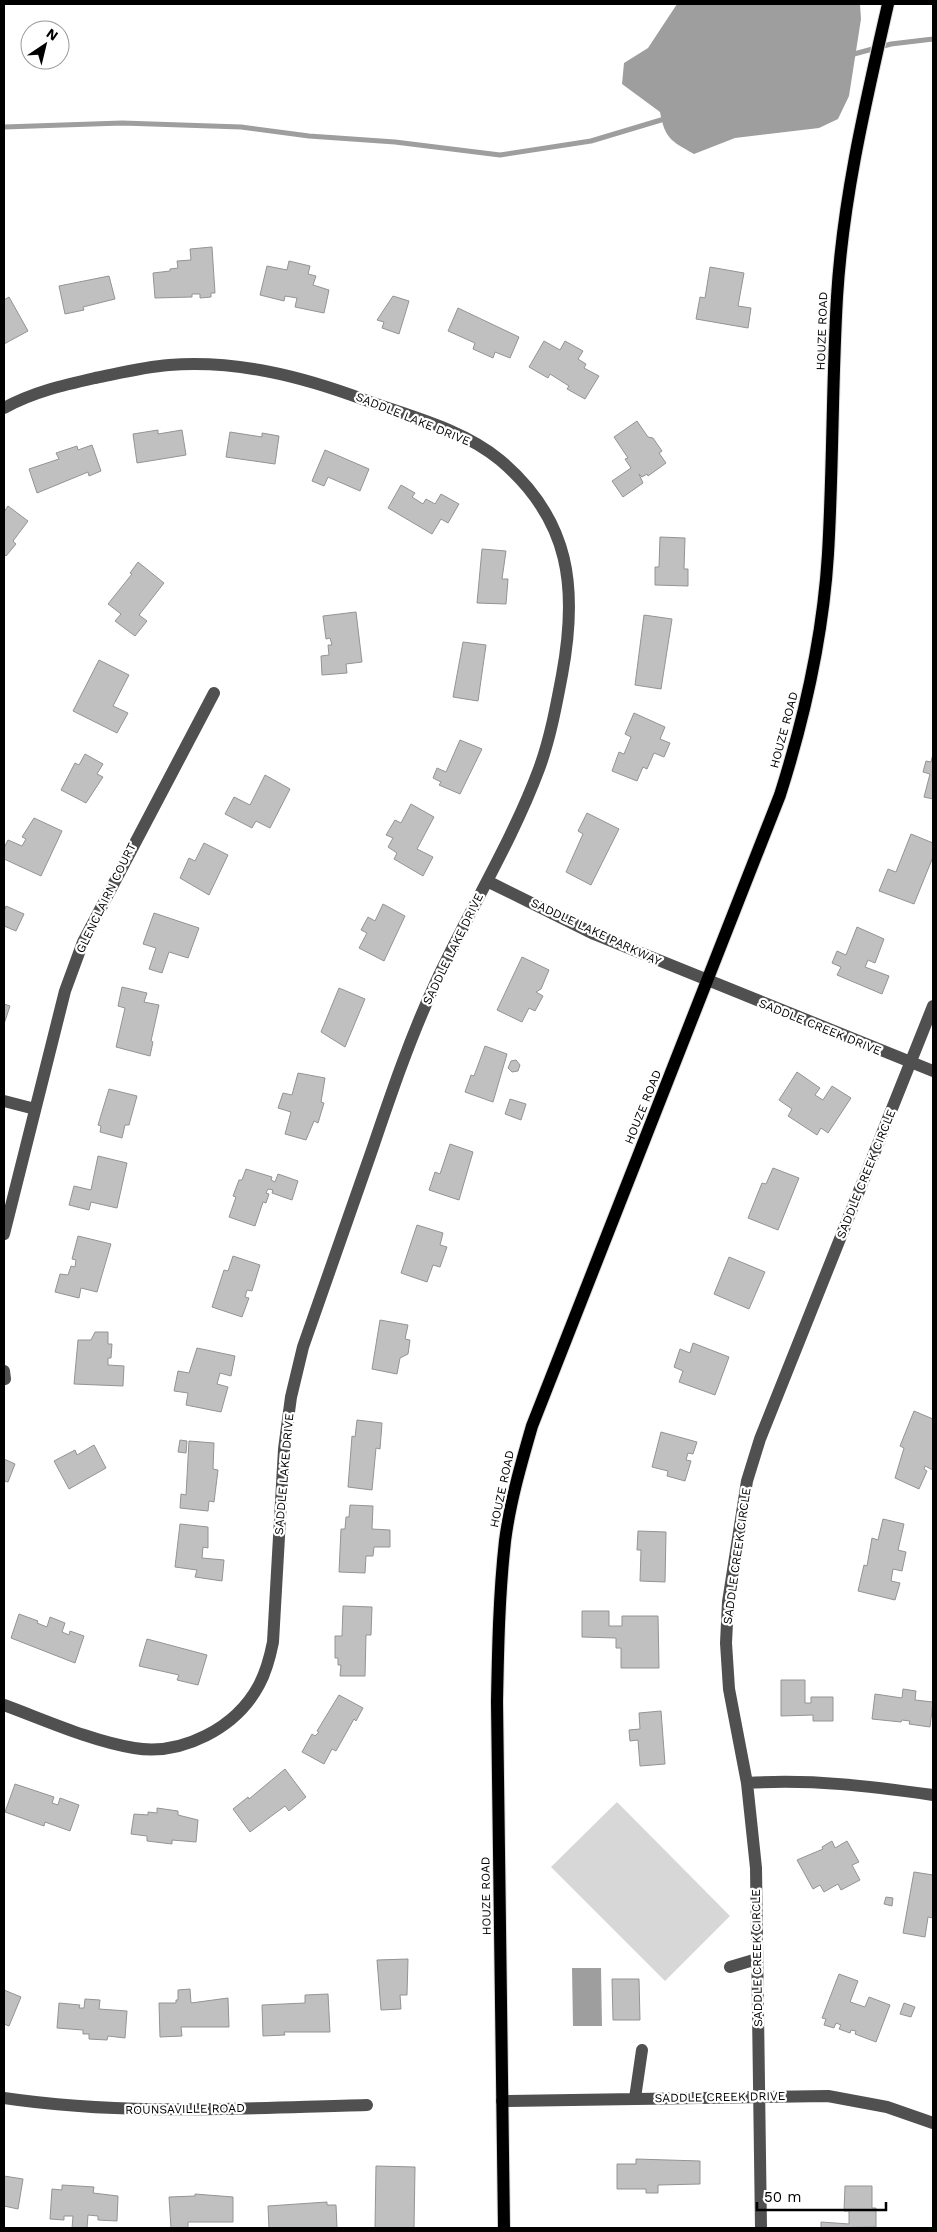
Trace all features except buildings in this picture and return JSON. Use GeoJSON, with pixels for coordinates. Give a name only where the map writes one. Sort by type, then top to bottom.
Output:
{"type":"FeatureCollection","features":[{"type":"Feature","properties":{"kind":"main road","name":"HOUZE ROAD"},"geometry":{"type":"LineString","coordinates":[[504,2228],[497,1702],[499,1621],[505,1541],[515,1484],[532,1426],[780,795],[797,740],[810,687],[821,622],[828,556],[837,296],[849,184],[861,120],[888,4]]}},
{"type":"Feature","properties":{"kind":"street","name":"SADDLE LAKE DRIVE"},"geometry":{"type":"LineString","coordinates":[[4,408],[20,399],[60,386],[132,370],[169,365],[225,364],[280,372],[322,384],[433,425],[477,445],[498,458],[524,482],[543,508],[560,544],[569,578],[571,612],[566,654],[553,718],[540,765],[525,804],[436,982],[409,1045],[303,1347],[291,1397],[284,1450],[274,1642],[268,1665],[258,1687],[239,1712],[216,1731],[184,1745],[157,1749],[114,1744],[4,1706]]}},
{"type":"Feature","properties":{"kind":"street","name":"GLENCLAIRN COURT"},"geometry":{"type":"LineString","coordinates":[[4,1234],[65,991],[82,942],[214,693]]}},
{"type":"Feature","properties":{"kind":"street","name":"SADDLE LAKE PARKWAY"},"geometry":{"type":"LineString","coordinates":[[487,880],[594,934],[707,982]]}},
{"type":"Feature","properties":{"kind":"street","name":"SADDLE CREEK DRIVE"},"geometry":{"type":"LineString","coordinates":[[707,982],[933,1071]]}},
{"type":"Feature","properties":{"kind":"street","name":"SADDLE CREEK CIRCLE"},"geometry":{"type":"LineString","coordinates":[[761,2228],[756,1868],[747,1783],[730,1689],[726,1643],[728,1602],[747,1481],[760,1439],[933,1006]]}},
{"type":"Feature","properties":{"kind":"street"},"geometry":{"type":"LineString","coordinates":[[4,1101],[35,1109]]}},
{"type":"Feature","properties":{"kind":"street"},"geometry":{"type":"LineString","coordinates":[[747,1783],[793,1780],[839,1782],[933,1794]]}},
{"type":"Feature","properties":{"kind":"street"},"geometry":{"type":"LineString","coordinates":[[730,1967],[757,1959]]}},
{"type":"Feature","properties":{"kind":"street"},"geometry":{"type":"LineString","coordinates":[[635,2098],[642,2050]]}},
{"type":"Feature","properties":{"kind":"street","name":"SADDLE CREEK DRIVE"},"geometry":{"type":"LineString","coordinates":[[502,2101],[828,2096],[887,2107],[933,2123]]}},
{"type":"Feature","properties":{"kind":"street","name":"ROUNSAVILLE ROAD"},"geometry":{"type":"LineString","coordinates":[[4,2098],[100,2109],[178,2110],[367,2105]]}},
{"type":"Feature","properties":{"kind":"shaded area"},"geometry":{"type":"Polygon","coordinates":[[[677,4],[860,4],[861,19],[849,96],[838,119],[819,128],[735,138],[694,154],[674,142],[664,128],[660,112],[622,84],[624,63],[648,48],[677,4]]]}},
{"type":"Feature","properties":{"kind":"shaded area"},"geometry":{"type":"Polygon","coordinates":[[[617,1802],[730,1916],[665,1981],[551,1867],[617,1802]]]}},
{"type":"Feature","properties":{"kind":"shaded area"},"geometry":{"type":"Polygon","coordinates":[[[572,1968],[601,1968],[602,2026],[573,2026],[572,1968]]]}},
{"type":"Feature","properties":{"kind":"waterway"},"geometry":{"type":"LineString","coordinates":[[854,54],[891,44],[933,39]]}},
{"type":"Feature","properties":{"kind":"waterway"},"geometry":{"type":"LineString","coordinates":[[4,127],[122,123],[241,127],[309,136],[395,142],[500,155],[591,141],[661,120]]}}]}
